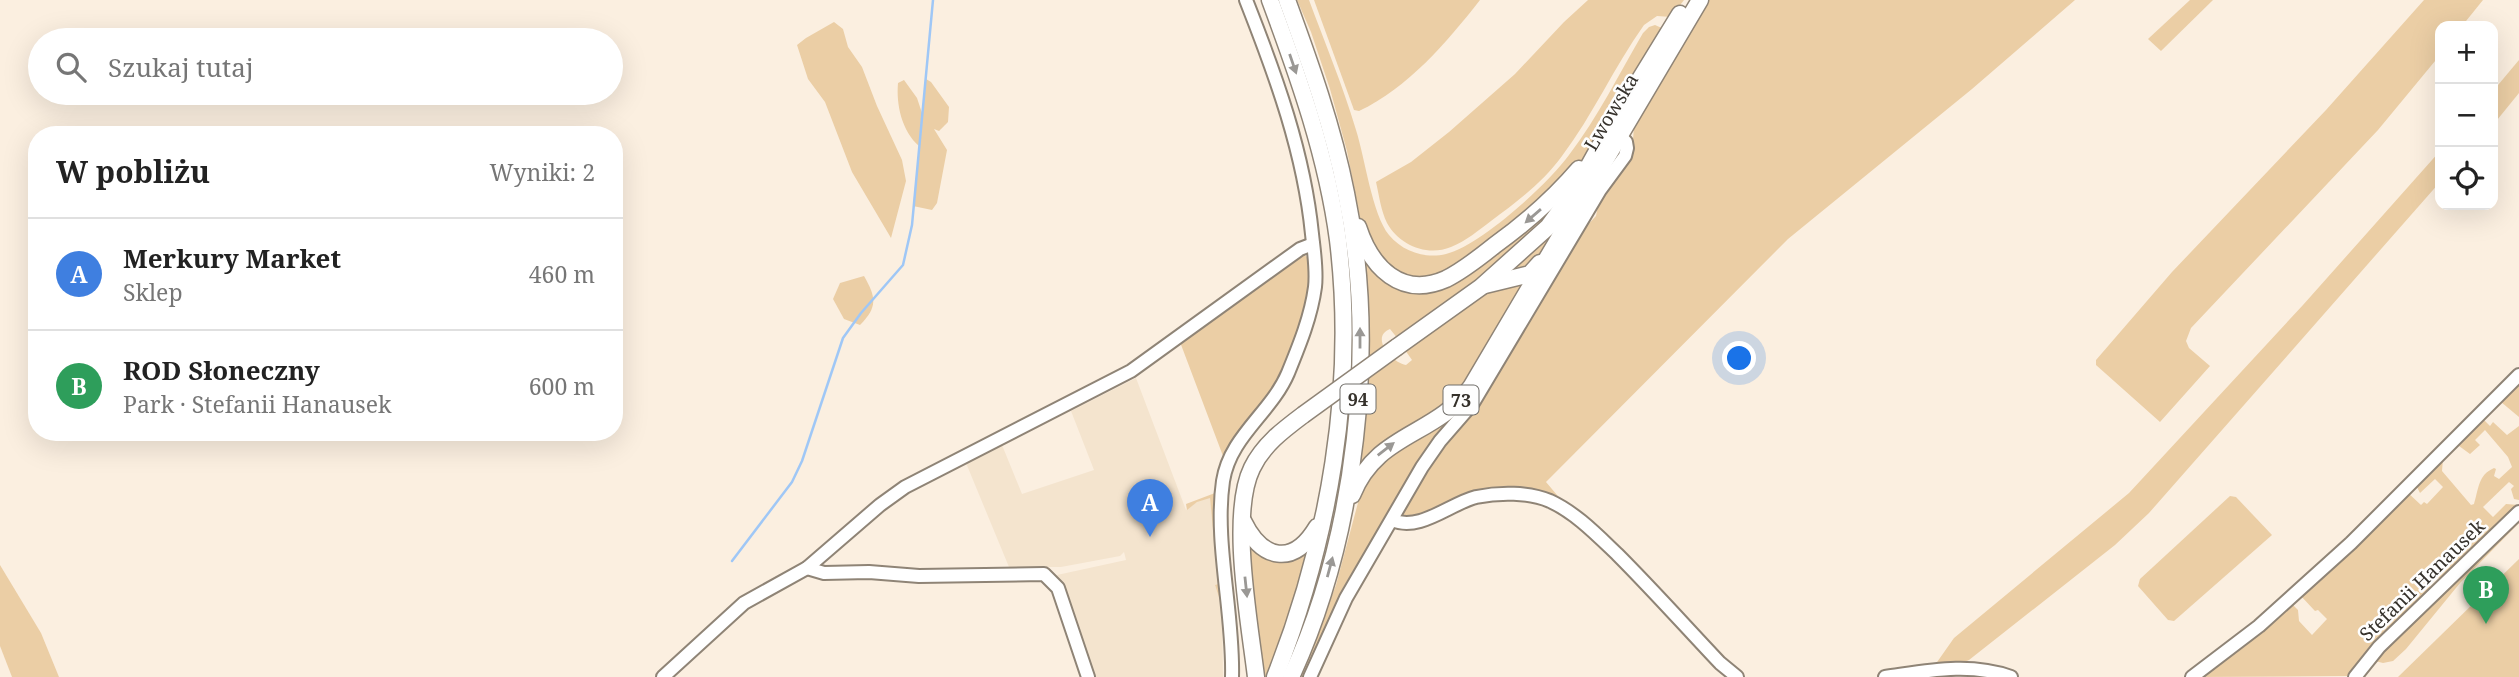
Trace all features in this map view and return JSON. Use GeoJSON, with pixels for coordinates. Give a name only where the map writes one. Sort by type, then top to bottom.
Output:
{"type":"FeatureCollection","features":[{"type":"Feature","properties":{"kind":"main road","name":"94"},"geometry":{"type":"LineString","coordinates":[[1270,0],[1314,130],[1338,239],[1344,325],[1335,452],[1327,498],[1309,574],[1275,677]]}},
{"type":"Feature","properties":{"kind":"main road","name":"94"},"geometry":{"type":"LineString","coordinates":[[1287,0],[1331,127],[1347,195],[1359,309],[1359,385],[1352,461],[1340,527]]}},
{"type":"Feature","properties":{"kind":"main road","name":"Lwowska"},"geometry":{"type":"LineString","coordinates":[[1555,244],[1689,0]]}},
{"type":"Feature","properties":{"kind":"main road","name":"Lwowska"},"geometry":{"type":"LineString","coordinates":[[1616,132],[1700,0]]}},
{"type":"Feature","properties":{"kind":"main road"},"geometry":{"type":"LineString","coordinates":[[1347,195],[1368,253],[1380,269],[1405,282],[1428,284],[1462,270],[1530,219],[1616,132]]}},
{"type":"Feature","properties":{"kind":"main road","name":"73"},"geometry":{"type":"LineString","coordinates":[[1256,677],[1242,519],[1248,477],[1258,457],[1274,438],[1303,415],[1481,286],[1548,227],[1616,132]]}},
{"type":"Feature","properties":{"kind":"main road"},"geometry":{"type":"LineString","coordinates":[[1481,286],[1530,274],[1555,244]]}},
{"type":"Feature","properties":{"kind":"main road","name":"73"},"geometry":{"type":"LineString","coordinates":[[1291,677],[1319,605],[1340,527],[1359,477],[1377,456],[1395,442],[1439,418],[1464,397],[1555,244]]}},
{"type":"Feature","properties":{"kind":"main road"},"geometry":{"type":"LineString","coordinates":[[1242,519],[1255,542],[1276,553],[1295,551],[1310,539],[1327,498]]}},
{"type":"Feature","properties":{"kind":"street"},"geometry":{"type":"LineString","coordinates":[[1232,677],[1232,635],[1222,517],[1224,480],[1236,444],[1279,390],[1307,322],[1315,284],[1307,194],[1293,134],[1246,0]]}},
{"type":"Feature","properties":{"kind":"street"},"geometry":{"type":"LineString","coordinates":[[1310,677],[1346,598],[1392,520],[1440,441],[1473,403],[1600,190],[1625,156],[1627,148],[1616,132]]}},
{"type":"Feature","properties":{"kind":"street"},"geometry":{"type":"LineString","coordinates":[[663,677],[744,603],[807,568],[905,487],[1131,371],[1300,249],[1313,244]]}},
{"type":"Feature","properties":{"kind":"street"},"geometry":{"type":"LineString","coordinates":[[2192,677],[2259,626],[2332,560],[2519,375]]}},
{"type":"Feature","properties":{"kind":"street"},"geometry":{"type":"LineString","coordinates":[[1392,520],[1408,525],[1416,523],[1457,504],[1487,495],[1526,495],[1548,500],[1573,514],[1606,544],[1720,663],[1737,677]]}},
{"type":"Feature","properties":{"kind":"street","name":"Stefanii Hanausek"},"geometry":{"type":"LineString","coordinates":[[2355,677],[2379,647],[2519,512]]}},
{"type":"Feature","properties":{"kind":"street"},"geometry":{"type":"LineString","coordinates":[[807,568],[824,573],[869,572],[923,576],[1044,574],[1058,588],[1088,677]]}},
{"type":"Feature","properties":{"kind":"street"},"geometry":{"type":"LineString","coordinates":[[1885,677],[1963,667],[1981,668],[2011,677]]}},
{"type":"Feature","properties":{"kind":"shaded area"},"geometry":{"type":"Polygon","coordinates":[[[1297,0],[1309,0],[1340,81],[1373,200],[1383,226],[1401,246],[1415,253],[1431,256],[1446,254],[1477,239],[1513,212],[1546,181],[1569,155],[1589,126],[1643,33],[1655,25],[1664,29],[1581,161],[1546,199],[1441,275],[1408,279],[1379,261],[1361,223],[1347,151],[1330,89],[1297,0]]]}},
{"type":"Feature","properties":{"kind":"shaded area"},"geometry":{"type":"Polygon","coordinates":[[[1314,0],[1480,0],[1426,63],[1394,90],[1359,111],[1354,110],[1314,0]]]}},
{"type":"Feature","properties":{"kind":"shaded area"},"geometry":{"type":"Polygon","coordinates":[[[1588,0],[1684,0],[1671,17],[1657,16],[1644,25],[1562,156],[1520,199],[1462,242],[1451,247],[1433,251],[1406,243],[1387,223],[1376,182],[1411,162],[1449,132],[1515,74],[1588,0]]]}},
{"type":"Feature","properties":{"kind":"shaded area"},"geometry":{"type":"Polygon","coordinates":[[[1708,0],[2075,0],[1972,89],[1788,239],[1546,482],[1568,508],[1511,492],[1408,520],[1400,514],[1430,463],[1580,233],[1596,216],[1599,200],[1632,154],[1634,126],[1708,0]]]}},
{"type":"Feature","properties":{"kind":"shaded area"},"geometry":{"type":"Polygon","coordinates":[[[2190,0],[2213,0],[2161,51],[2148,39],[2190,0]]]}},
{"type":"Feature","properties":{"kind":"shaded area"},"geometry":{"type":"Polygon","coordinates":[[[2424,0],[2483,0],[2466,21],[2435,21],[2435,61],[2378,130],[2191,328],[2186,341],[2189,348],[2210,366],[2160,422],[2096,365],[2096,360],[2172,272],[2326,110],[2424,0]]]}},
{"type":"Feature","properties":{"kind":"shaded area"},"geometry":{"type":"Polygon","coordinates":[[[834,22],[843,29],[848,47],[862,67],[902,160],[906,181],[891,238],[852,172],[825,102],[808,79],[797,45],[834,22]]]}},
{"type":"Feature","properties":{"kind":"shaded area"},"geometry":{"type":"Polygon","coordinates":[[[2519,60],[2519,93],[2498,119],[2498,85],[2519,60]]]}},
{"type":"Feature","properties":{"kind":"shaded area"},"geometry":{"type":"Polygon","coordinates":[[[926,79],[949,107],[948,122],[939,131],[934,129],[947,150],[937,203],[932,210],[913,206],[919,146],[904,125],[899,109],[898,91],[898,83],[904,80],[917,98],[922,113],[926,79]]]}},
{"type":"Feature","properties":{"kind":"shaded area"},"geometry":{"type":"Polygon","coordinates":[[[1619,150],[1621,152],[1466,409],[1437,435],[1372,539],[1341,591],[1334,615],[1306,677],[1301,677],[1336,585],[1363,484],[1378,463],[1436,425],[1619,150]]]}},
{"type":"Feature","properties":{"kind":"shaded area"},"geometry":{"type":"Polygon","coordinates":[[[2435,157],[2435,188],[2149,513],[2115,545],[1969,660],[1958,665],[1935,665],[1954,638],[2129,493],[2303,305],[2435,157]]]}},
{"type":"Feature","properties":{"kind":"shaded area"},"geometry":{"type":"Polygon","coordinates":[[[1578,177],[1522,247],[1398,339],[1390,329],[1384,333],[1382,343],[1385,349],[1394,359],[1406,365],[1412,360],[1405,350],[1483,294],[1531,278],[1465,390],[1358,471],[1367,363],[1363,255],[1366,260],[1434,287],[1578,177]]]}},
{"type":"Feature","properties":{"kind":"shaded area"},"geometry":{"type":"Polygon","coordinates":[[[1564,215],[1541,254],[1527,268],[1508,271],[1564,215]]]}},
{"type":"Feature","properties":{"kind":"shaded area"},"geometry":{"type":"Polygon","coordinates":[[[1303,254],[1310,259],[1309,305],[1280,384],[1224,463],[1224,613],[1215,585],[1218,584],[1210,498],[1197,502],[1187,510],[1186,504],[1215,493],[1223,456],[1180,342],[1303,254]]]}},
{"type":"Feature","properties":{"kind":"shaded area"},"geometry":{"type":"Polygon","coordinates":[[[864,276],[873,302],[870,313],[860,325],[844,319],[833,299],[840,283],[864,276]]]}},
{"type":"Feature","properties":{"kind":"shaded area"},"geometry":{"type":"Polygon","coordinates":[[[1136,378],[1186,510],[1198,501],[1210,497],[1218,584],[1215,585],[1222,607],[1223,677],[1088,677],[1057,575],[1126,560],[1124,552],[1120,556],[1061,567],[1009,567],[966,463],[1002,445],[1022,494],[1094,470],[1071,411],[1136,378]]]}},
{"type":"Feature","properties":{"kind":"shaded area"},"geometry":{"type":"Polygon","coordinates":[[[2519,379],[2519,417],[2501,402],[2501,398],[2519,379]]]}},
{"type":"Feature","properties":{"kind":"shaded area"},"geometry":{"type":"Polygon","coordinates":[[[2496,409],[2482,418],[2490,426],[2493,422],[2507,435],[2519,426],[2519,500],[2514,499],[2511,489],[2514,486],[2509,482],[2483,507],[2493,517],[2506,504],[2519,505],[2519,509],[2442,582],[2438,577],[2449,567],[2439,556],[2421,572],[2433,592],[2353,672],[2347,676],[2196,677],[2263,627],[2290,602],[2298,610],[2299,621],[2312,635],[2327,619],[2300,595],[2301,591],[2347,551],[2354,549],[2364,534],[2406,491],[2421,505],[2424,502],[2427,504],[2443,487],[2435,479],[2420,493],[2415,483],[2450,450],[2443,459],[2442,471],[2471,505],[2474,504],[2485,474],[2494,468],[2494,476],[2499,479],[2512,467],[2508,457],[2485,430],[2475,440],[2480,445],[2470,454],[2455,443],[2489,410],[2496,409]]]}},
{"type":"Feature","properties":{"kind":"shaded area"},"geometry":{"type":"Polygon","coordinates":[[[2230,496],[2236,497],[2272,535],[2174,621],[2168,620],[2138,586],[2140,579],[2230,496]]]}},
{"type":"Feature","properties":{"kind":"shaded area"},"geometry":{"type":"Polygon","coordinates":[[[2519,516],[2519,523],[2460,583],[2406,649],[2393,661],[2375,661],[2372,657],[2519,516]]]}},
{"type":"Feature","properties":{"kind":"shaded area"},"geometry":{"type":"Polygon","coordinates":[[[1246,540],[1258,550],[1311,547],[1266,677],[1261,677],[1246,540]]]}},
{"type":"Feature","properties":{"kind":"shaded area"},"geometry":{"type":"Polygon","coordinates":[[[2519,559],[2519,677],[2398,677],[2519,559]]]}},
{"type":"Feature","properties":{"kind":"shaded area"},"geometry":{"type":"Polygon","coordinates":[[[0,565],[41,633],[59,677],[12,677],[0,646],[0,565]]]}},
{"type":"Feature","properties":{"kind":"waterway"},"geometry":{"type":"LineString","coordinates":[[732,561],[792,482],[802,461],[843,338],[903,265],[912,225],[933,0]]}},
{"type":"Feature","properties":{"kind":"place","name":"Merkury Market"},"geometry":{"type":"Point","coordinates":[1150,537]}},
{"type":"Feature","properties":{"kind":"place","name":"ROD Słoneczny"},"geometry":{"type":"Point","coordinates":[2486,624]}}]}
